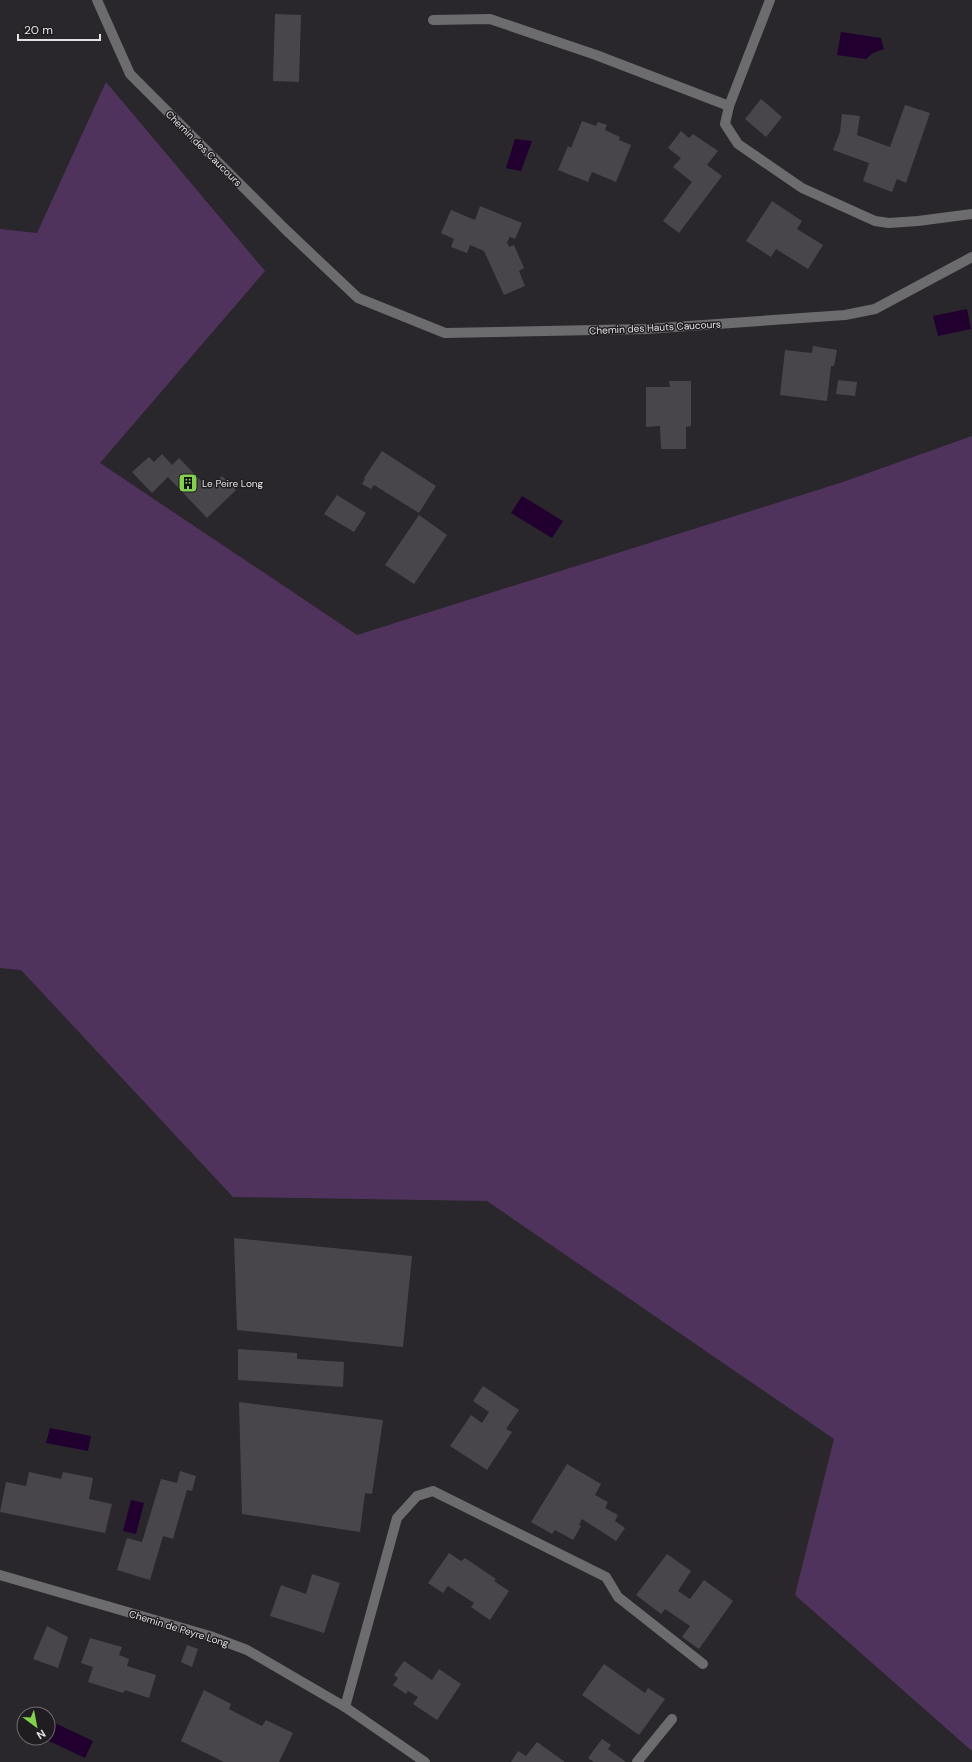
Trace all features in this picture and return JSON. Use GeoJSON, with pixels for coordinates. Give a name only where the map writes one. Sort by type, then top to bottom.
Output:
{"type":"FeatureCollection","features":[{"type":"Feature","properties":{"kind":"street","name":"Chemin des Caucours"},"geometry":{"type":"LineString","coordinates":[[96,0],[130,74],[286,230],[338,279]]}},
{"type":"Feature","properties":{"kind":"street"},"geometry":{"type":"LineString","coordinates":[[770,0],[729,106],[725,124],[738,144],[802,188],[875,221],[889,223],[911,222],[972,214]]}},
{"type":"Feature","properties":{"kind":"street"},"geometry":{"type":"LineString","coordinates":[[433,20],[490,19],[596,55],[729,106]]}},
{"type":"Feature","properties":{"kind":"street","name":"Chemin des Hauts Caucours"},"geometry":{"type":"LineString","coordinates":[[338,279],[358,298],[445,333],[646,329],[845,315],[875,309],[972,257]]}},
{"type":"Feature","properties":{"kind":"street"},"geometry":{"type":"LineString","coordinates":[[345,1707],[397,1518],[417,1496],[433,1491],[606,1577],[618,1597],[703,1664]]}},
{"type":"Feature","properties":{"kind":"street","name":"Chemin de Peyre Long"},"geometry":{"type":"LineString","coordinates":[[0,1576],[210,1636],[247,1650],[345,1707],[426,1762]]}},
{"type":"Feature","properties":{"kind":"street"},"geometry":{"type":"LineString","coordinates":[[637,1762],[672,1719]]}},
{"type":"Feature","properties":{"kind":"shaded area"},"geometry":{"type":"Polygon","coordinates":[[[841,32],[881,38],[884,49],[873,53],[866,59],[837,55],[841,32]]]}},
{"type":"Feature","properties":{"kind":"shaded area"},"geometry":{"type":"Polygon","coordinates":[[[106,82],[265,271],[100,463],[357,635],[843,482],[972,436],[972,1751],[795,1595],[834,1439],[487,1201],[233,1197],[21,970],[0,968],[0,229],[37,233],[106,82]]]}},
{"type":"Feature","properties":{"kind":"shaded area"},"geometry":{"type":"Polygon","coordinates":[[[515,139],[532,141],[521,171],[506,168],[515,139]]]}},
{"type":"Feature","properties":{"kind":"shaded area"},"geometry":{"type":"Polygon","coordinates":[[[967,309],[971,329],[938,336],[933,316],[967,309]]]}},
{"type":"Feature","properties":{"kind":"shaded area"},"geometry":{"type":"Polygon","coordinates":[[[522,496],[563,521],[552,538],[511,513],[522,496]]]}},
{"type":"Feature","properties":{"kind":"shaded area"},"geometry":{"type":"Polygon","coordinates":[[[50,1428],[91,1436],[88,1451],[46,1443],[50,1428]]]}},
{"type":"Feature","properties":{"kind":"shaded area"},"geometry":{"type":"Polygon","coordinates":[[[131,1500],[144,1503],[136,1534],[123,1531],[131,1500]]]}},
{"type":"Feature","properties":{"kind":"shaded area"},"geometry":{"type":"Polygon","coordinates":[[[56,1723],[93,1741],[85,1758],[56,1744],[56,1723]]]}},
{"type":"Feature","properties":{"kind":"building"},"geometry":{"type":"Polygon","coordinates":[[[275,14],[301,15],[299,82],[273,81],[275,14]]]}},
{"type":"Feature","properties":{"kind":"building"},"geometry":{"type":"Polygon","coordinates":[[[761,99],[782,117],[766,137],[745,119],[761,99]]]}},
{"type":"Feature","properties":{"kind":"building"},"geometry":{"type":"Polygon","coordinates":[[[905,105],[930,113],[906,183],[897,179],[892,192],[863,181],[869,163],[833,150],[840,132],[842,114],[860,116],[857,135],[890,147],[905,105]]]}},
{"type":"Feature","properties":{"kind":"building"},"geometry":{"type":"Polygon","coordinates":[[[582,121],[596,126],[598,122],[607,125],[605,130],[620,137],[619,140],[631,145],[616,182],[592,172],[588,182],[558,170],[568,146],[571,148],[582,121]]]}},
{"type":"Feature","properties":{"kind":"building"},"geometry":{"type":"Polygon","coordinates":[[[681,131],[689,138],[693,134],[718,151],[707,165],[722,176],[679,233],[663,221],[692,182],[673,167],[681,158],[668,148],[681,131]]]}},
{"type":"Feature","properties":{"kind":"building"},"geometry":{"type":"Polygon","coordinates":[[[772,201],[802,221],[797,229],[823,245],[808,269],[776,249],[771,257],[746,241],[772,201]]]}},
{"type":"Feature","properties":{"kind":"building"},"geometry":{"type":"Polygon","coordinates":[[[480,206],[522,223],[515,239],[510,237],[507,242],[509,247],[514,245],[524,268],[519,271],[525,286],[504,295],[484,251],[470,245],[467,253],[451,247],[454,239],[441,233],[451,210],[475,220],[480,206]]]}},
{"type":"Feature","properties":{"kind":"building"},"geometry":{"type":"Polygon","coordinates":[[[813,346],[837,350],[834,366],[831,366],[827,401],[780,395],[785,350],[812,353],[813,346]]]}},
{"type":"Feature","properties":{"kind":"building"},"geometry":{"type":"Polygon","coordinates":[[[838,380],[857,382],[855,396],[836,394],[838,380]]]}},
{"type":"Feature","properties":{"kind":"building"},"geometry":{"type":"Polygon","coordinates":[[[669,381],[691,381],[691,426],[686,427],[686,449],[661,449],[660,426],[646,427],[646,387],[670,387],[669,381]]]}},
{"type":"Feature","properties":{"kind":"building"},"geometry":{"type":"Polygon","coordinates":[[[382,451],[436,486],[419,513],[374,485],[371,489],[362,484],[365,479],[364,478],[382,451]]]}},
{"type":"Feature","properties":{"kind":"building","name":"Le Peire Long"},"geometry":{"type":"Polygon","coordinates":[[[162,454],[172,465],[179,458],[209,489],[222,476],[236,490],[207,518],[168,477],[152,493],[132,472],[149,457],[154,462],[162,454]]]}},
{"type":"Feature","properties":{"kind":"building"},"geometry":{"type":"Polygon","coordinates":[[[337,495],[366,513],[354,532],[324,514],[337,495]]]}},
{"type":"Feature","properties":{"kind":"building"},"geometry":{"type":"Polygon","coordinates":[[[419,515],[447,535],[414,584],[385,565],[419,515]]]}},
{"type":"Feature","properties":{"kind":"building"},"geometry":{"type":"Polygon","coordinates":[[[234,1238],[412,1256],[403,1347],[237,1330],[234,1238]]]}},
{"type":"Feature","properties":{"kind":"building"},"geometry":{"type":"Polygon","coordinates":[[[238,1349],[297,1353],[297,1359],[344,1362],[343,1387],[238,1380],[238,1349]]]}},
{"type":"Feature","properties":{"kind":"building"},"geometry":{"type":"Polygon","coordinates":[[[483,1386],[519,1410],[506,1429],[512,1432],[487,1470],[450,1446],[471,1415],[482,1423],[489,1412],[473,1401],[483,1386]]]}},
{"type":"Feature","properties":{"kind":"building"},"geometry":{"type":"Polygon","coordinates":[[[239,1402],[383,1420],[372,1494],[365,1493],[360,1532],[242,1514],[239,1402]]]}},
{"type":"Feature","properties":{"kind":"building"},"geometry":{"type":"Polygon","coordinates":[[[567,1464],[601,1484],[595,1495],[608,1502],[605,1508],[618,1515],[615,1521],[625,1528],[616,1541],[582,1519],[579,1525],[581,1526],[573,1540],[555,1530],[552,1534],[531,1522],[567,1464]]]}},
{"type":"Feature","properties":{"kind":"building"},"geometry":{"type":"Polygon","coordinates":[[[180,1471],[196,1476],[192,1491],[187,1490],[173,1539],[163,1536],[150,1580],[117,1570],[127,1538],[142,1542],[161,1479],[177,1483],[180,1471]]]}},
{"type":"Feature","properties":{"kind":"building"},"geometry":{"type":"Polygon","coordinates":[[[29,1472],[61,1479],[63,1472],[93,1478],[89,1499],[112,1504],[105,1533],[0,1512],[6,1482],[26,1486],[29,1472]]]}},
{"type":"Feature","properties":{"kind":"building"},"geometry":{"type":"Polygon","coordinates":[[[449,1553],[461,1561],[465,1558],[496,1579],[494,1581],[509,1591],[490,1620],[471,1607],[474,1603],[448,1586],[443,1593],[428,1583],[449,1553]]]}},
{"type":"Feature","properties":{"kind":"building"},"geometry":{"type":"Polygon","coordinates":[[[667,1554],[691,1571],[678,1591],[690,1599],[704,1580],[733,1601],[699,1649],[682,1637],[690,1626],[665,1609],[661,1614],[636,1595],[667,1554]]]}},
{"type":"Feature","properties":{"kind":"building"},"geometry":{"type":"Polygon","coordinates":[[[312,1574],[340,1583],[324,1633],[270,1616],[281,1585],[306,1594],[312,1574]]]}},
{"type":"Feature","properties":{"kind":"building"},"geometry":{"type":"Polygon","coordinates":[[[47,1626],[68,1637],[58,1668],[33,1659],[47,1626]]]}},
{"type":"Feature","properties":{"kind":"building"},"geometry":{"type":"Polygon","coordinates":[[[90,1638],[122,1647],[119,1655],[129,1659],[127,1666],[156,1675],[149,1698],[125,1690],[123,1693],[88,1682],[93,1667],[81,1663],[90,1638]]]}},
{"type":"Feature","properties":{"kind":"building"},"geometry":{"type":"Polygon","coordinates":[[[187,1645],[198,1649],[192,1667],[181,1662],[187,1645]]]}},
{"type":"Feature","properties":{"kind":"building"},"geometry":{"type":"Polygon","coordinates":[[[404,1661],[432,1680],[439,1669],[461,1684],[437,1720],[413,1704],[418,1697],[408,1691],[406,1694],[393,1685],[398,1678],[394,1675],[404,1661]]]}},
{"type":"Feature","properties":{"kind":"building"},"geometry":{"type":"Polygon","coordinates":[[[604,1664],[645,1693],[648,1688],[665,1699],[639,1735],[582,1695],[604,1664]]]}},
{"type":"Feature","properties":{"kind":"building"},"geometry":{"type":"Polygon","coordinates":[[[204,1690],[231,1704],[229,1709],[262,1726],[266,1720],[293,1733],[279,1762],[224,1762],[181,1741],[204,1690]]]}},
{"type":"Feature","properties":{"kind":"building"},"geometry":{"type":"Polygon","coordinates":[[[602,1739],[611,1745],[608,1749],[626,1762],[594,1762],[588,1758],[602,1739]]]}},
{"type":"Feature","properties":{"kind":"building"},"geometry":{"type":"Polygon","coordinates":[[[537,1742],[565,1762],[511,1762],[518,1751],[526,1756],[537,1742]]]}},
{"type":"Feature","properties":{"kind":"place","name":"Le Peire Long"},"geometry":{"type":"Point","coordinates":[188,483]}}]}
